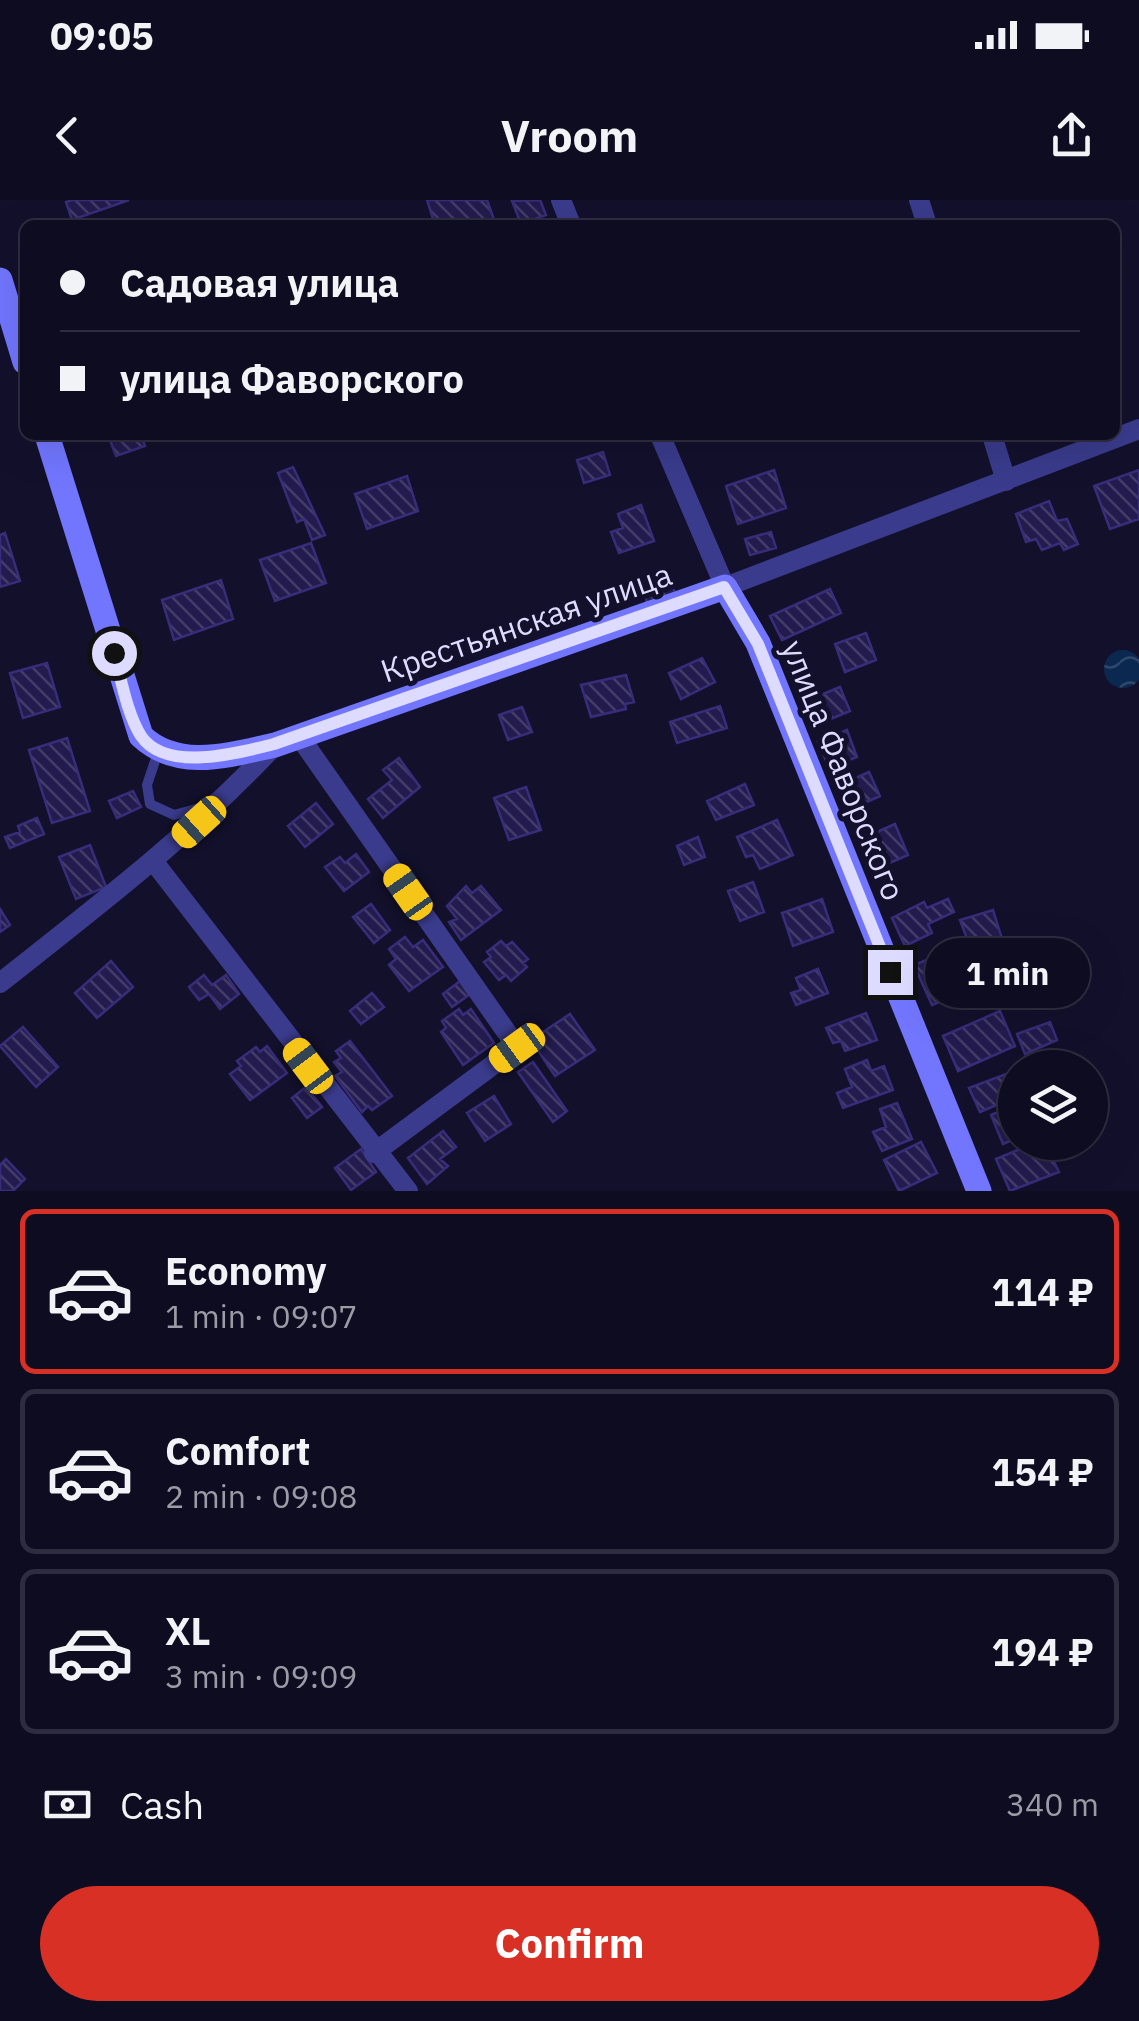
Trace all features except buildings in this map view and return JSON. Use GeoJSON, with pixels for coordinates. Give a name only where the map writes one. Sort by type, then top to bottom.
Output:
{"type":"FeatureCollection","features":[{"type":"Feature","properties":{"kind":"street"},"geometry":{"type":"LineString","coordinates":[[0,280],[20,346]]}},
{"type":"Feature","properties":{"kind":"street"},"geometry":{"type":"LineString","coordinates":[[49,440],[141,736],[158,752],[216,758],[287,740],[517,1048],[374,1153]]}},
{"type":"Feature","properties":{"kind":"street","name":"улица Фаворского"},"geometry":{"type":"LineString","coordinates":[[662,440],[724,587],[758,644],[979,1191]]}},
{"type":"Feature","properties":{"kind":"street"},"geometry":{"type":"LineString","coordinates":[[994,440],[1006,481]]}},
{"type":"Feature","properties":{"kind":"street","name":"Крестьянская улица"},"geometry":{"type":"LineString","coordinates":[[0,983],[154,862],[287,740],[724,587],[1111,440]]}},
{"type":"Feature","properties":{"kind":"street"},"geometry":{"type":"LineString","coordinates":[[154,862],[374,1153],[408,1191]]}},
{"type":"Feature","properties":{"kind":"lane"},"geometry":{"type":"LineString","coordinates":[[158,752],[147,785],[150,804],[174,815],[222,802]]}},
{"type":"Feature","properties":{"kind":"water"},"geometry":{"type":"Polygon","coordinates":[[[1123,650],[1136,656],[1140,676],[1136,682],[1123,688],[1110,682],[1104,669],[1110,656],[1123,650]]]}},
{"type":"Feature","properties":{"kind":"route"},"geometry":{"type":"LineString","coordinates":[[114,653],[141,736],[158,752],[216,758],[274,744],[724,587],[758,644],[890,972]]}}]}
